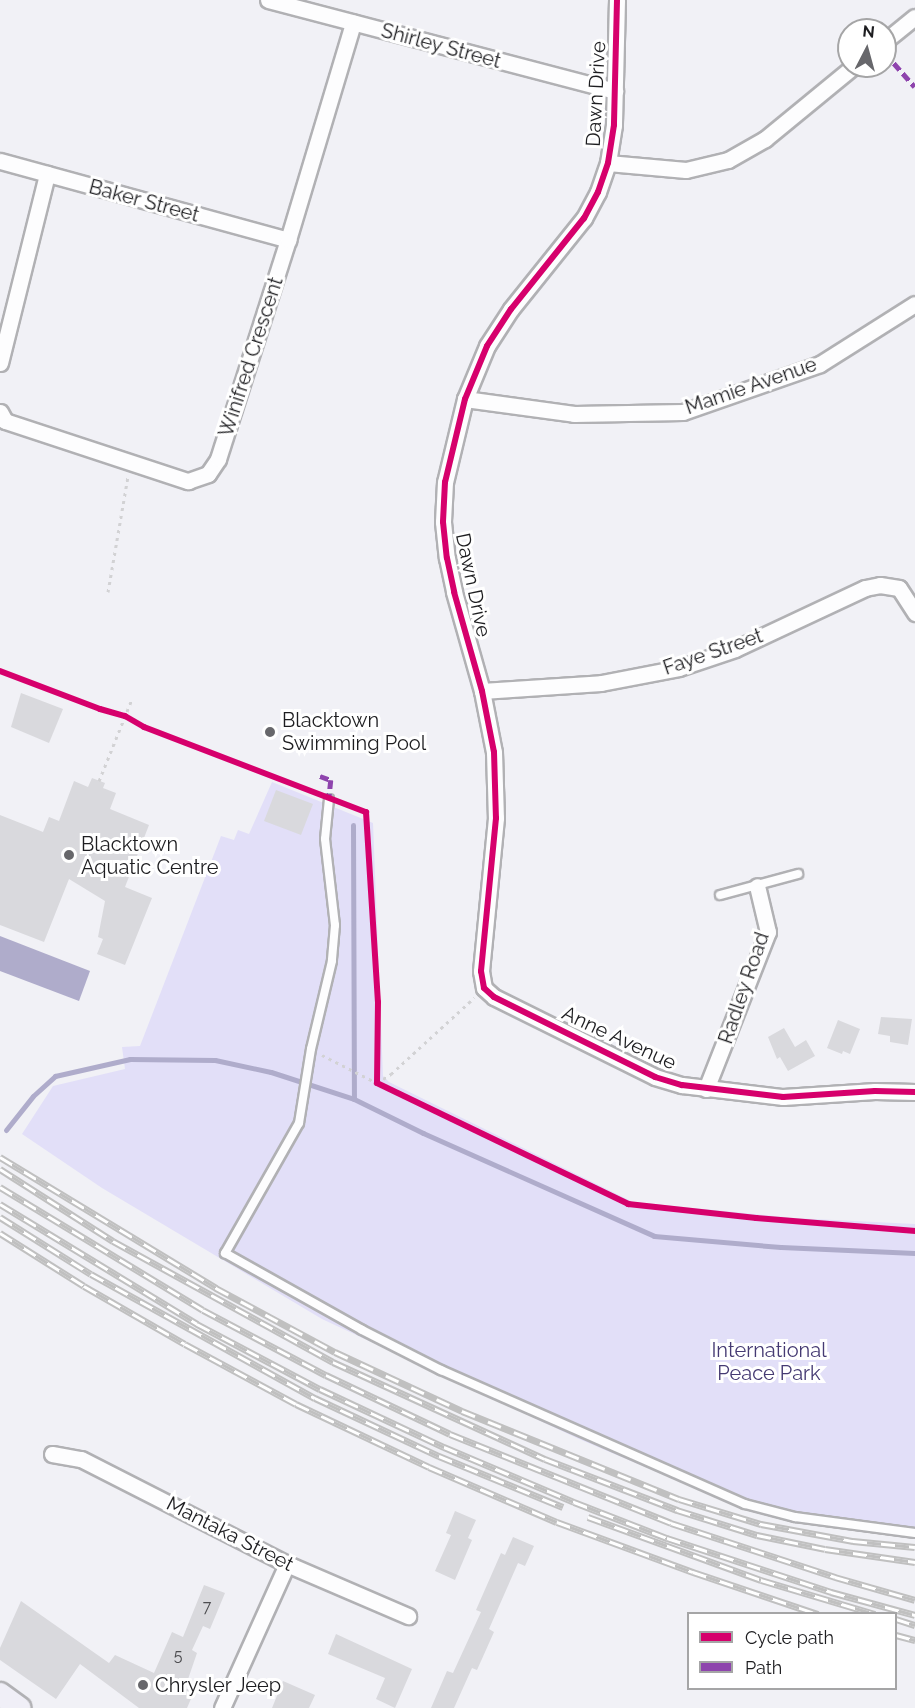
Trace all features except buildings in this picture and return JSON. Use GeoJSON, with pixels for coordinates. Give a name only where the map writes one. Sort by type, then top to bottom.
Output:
{"type":"FeatureCollection","features":[{"type":"Feature","properties":{"kind":"main road"},"geometry":{"type":"LineString","coordinates":[[0,1694],[19,1708]]}},
{"type":"Feature","properties":{"kind":"street","name":"Shirley Street"},"geometry":{"type":"LineString","coordinates":[[268,0],[615,91]]}},
{"type":"Feature","properties":{"kind":"street","name":"Dawn Drive"},"geometry":{"type":"LineString","coordinates":[[489,993],[481,971],[496,818],[494,752],[482,691],[454,592],[443,522],[445,482],[465,399],[476,366],[495,332],[584,218],[598,192],[608,163],[614,125],[616,0]]}},
{"type":"Feature","properties":{"kind":"street"},"geometry":{"type":"LineString","coordinates":[[897,31],[915,17]]}},
{"type":"Feature","properties":{"kind":"street","name":"Winifred Crescent"},"geometry":{"type":"LineString","coordinates":[[0,412],[5,421],[188,481],[208,474],[218,459],[288,240],[353,23]]}},
{"type":"Feature","properties":{"kind":"street"},"geometry":{"type":"LineString","coordinates":[[608,163],[686,170],[728,160],[765,139],[839,78]]}},
{"type":"Feature","properties":{"kind":"street","name":"Baker Street"},"geometry":{"type":"LineString","coordinates":[[0,161],[288,240]]}},
{"type":"Feature","properties":{"kind":"street"},"geometry":{"type":"LineString","coordinates":[[0,363],[46,174]]}},
{"type":"Feature","properties":{"kind":"street","name":"Mamie Avenue"},"geometry":{"type":"LineString","coordinates":[[465,399],[574,414],[683,412],[820,364],[915,304]]}},
{"type":"Feature","properties":{"kind":"street","name":"Faye Street"},"geometry":{"type":"LineString","coordinates":[[482,691],[601,683],[679,668],[735,649],[865,588],[880,585],[898,588],[915,613]]}},
{"type":"Feature","properties":{"kind":"street","name":"Radley Road"},"geometry":{"type":"LineString","coordinates":[[706,1089],[768,932],[757,886]]}},
{"type":"Feature","properties":{"kind":"street","name":"Anne Avenue"},"geometry":{"type":"LineString","coordinates":[[489,993],[655,1077],[706,1089],[783,1097],[875,1091],[915,1092]]}},
{"type":"Feature","properties":{"kind":"street","name":"Mantaka Street"},"geometry":{"type":"LineString","coordinates":[[52,1454],[81,1459],[287,1564],[408,1616]]}},
{"type":"Feature","properties":{"kind":"street"},"geometry":{"type":"LineString","coordinates":[[222,1708],[287,1564]]}},
{"type":"Feature","properties":{"kind":"lane"},"geometry":{"type":"LineString","coordinates":[[329,799],[325,840],[335,925],[333,961],[311,1049],[299,1123],[225,1253],[362,1330],[441,1370],[745,1504],[795,1517],[915,1533]]}},
{"type":"Feature","properties":{"kind":"lane"},"geometry":{"type":"LineString","coordinates":[[720,895],[798,874]]}},
{"type":"Feature","properties":{"kind":"path"},"geometry":{"type":"LineString","coordinates":[[108,592],[131,462]]}},
{"type":"Feature","properties":{"kind":"path"},"geometry":{"type":"LineString","coordinates":[[99,781],[132,699]]}},
{"type":"Feature","properties":{"kind":"path"},"geometry":{"type":"LineString","coordinates":[[116,714],[125,716],[134,722]]}},
{"type":"Feature","properties":{"kind":"path"},"geometry":{"type":"LineString","coordinates":[[377,1083],[489,993]]}},
{"type":"Feature","properties":{"kind":"path"},"geometry":{"type":"LineString","coordinates":[[311,1049],[384,1087]]}},
{"type":"Feature","properties":{"kind":"path"},"geometry":{"type":"LineString","coordinates":[[377,1073],[377,1083]]}},
{"type":"Feature","properties":{"kind":"green space","name":"International Peace Park"},"geometry":{"type":"Polygon","coordinates":[[[272,782],[373,823],[383,1076],[389,1082],[633,1202],[794,1218],[915,1224],[915,1537],[840,1528],[742,1508],[579,1439],[322,1319],[102,1188],[22,1134],[53,1086],[125,1069],[122,1047],[140,1046],[221,836],[234,840],[238,830],[249,834],[272,782]]]}},
{"type":"Feature","properties":{"kind":"shaded area"},"geometry":{"type":"Polygon","coordinates":[[[0,936],[90,971],[79,1001],[0,971],[0,936]]]}},
{"type":"Feature","properties":{"kind":"waterway"},"geometry":{"type":"LineString","coordinates":[[353,825],[354,1099]]}},
{"type":"Feature","properties":{"kind":"waterway"},"geometry":{"type":"LineString","coordinates":[[6,1130],[33,1096],[55,1076],[130,1059],[215,1060],[271,1072],[354,1099],[423,1133],[654,1236],[781,1247],[915,1253]]}},
{"type":"Feature","properties":{"kind":"railway"},"geometry":{"type":"LineString","coordinates":[[0,1157],[216,1288],[335,1352],[462,1411],[679,1499],[761,1524],[853,1541],[915,1547]]}},
{"type":"Feature","properties":{"kind":"railway"},"geometry":{"type":"LineString","coordinates":[[0,1169],[113,1241],[333,1362],[545,1459],[677,1510],[757,1535],[825,1549],[915,1562]]}},
{"type":"Feature","properties":{"kind":"railway"},"geometry":{"type":"LineString","coordinates":[[0,1187],[203,1310],[326,1375],[450,1434],[671,1523],[835,1577],[915,1600]]}},
{"type":"Feature","properties":{"kind":"railway"},"geometry":{"type":"LineString","coordinates":[[0,1204],[197,1324],[320,1389],[444,1447],[574,1502],[667,1538],[831,1592],[915,1615]]}},
{"type":"Feature","properties":{"kind":"railway"},"geometry":{"type":"LineString","coordinates":[[0,1217],[91,1274],[315,1398],[439,1456],[563,1507]]}},
{"type":"Feature","properties":{"kind":"railway"},"geometry":{"type":"LineString","coordinates":[[0,1233],[84,1286],[185,1344],[296,1404],[429,1467],[557,1522],[693,1572],[812,1612]]}},
{"type":"Feature","properties":{"kind":"railway"},"geometry":{"type":"LineString","coordinates":[[588,1517],[761,1580],[868,1612]]}},
{"type":"Feature","properties":{"kind":"railway"},"geometry":{"type":"LineString","coordinates":[[897,1619],[915,1625]]}},
{"type":"Feature","properties":{"kind":"railway"},"geometry":{"type":"LineString","coordinates":[[897,1635],[915,1640]]}},
{"type":"Feature","properties":{"kind":"marked path"},"geometry":{"type":"LineString","coordinates":[[897,67],[915,87]]}},
{"type":"Feature","properties":{"kind":"marked path"},"geometry":{"type":"LineString","coordinates":[[320,776],[331,780],[329,799]]}},
{"type":"Feature","properties":{"kind":"cycle path"},"geometry":{"type":"LineString","coordinates":[[617,0],[614,125],[608,163],[598,192],[584,218],[511,309],[487,346],[465,399],[445,482],[443,522],[447,558],[454,592],[482,691],[494,752],[496,818],[481,971],[484,988],[494,997],[655,1077],[682,1085],[783,1097],[875,1091],[915,1092]]}},
{"type":"Feature","properties":{"kind":"cycle path"},"geometry":{"type":"LineString","coordinates":[[0,671],[100,709],[125,716],[144,727],[366,812],[378,1002],[377,1083],[628,1204],[756,1218],[915,1231]]}},
{"type":"Feature","properties":{"kind":"place","name":"Blacktown Swimming Pool"},"geometry":{"type":"Point","coordinates":[270,732]}},
{"type":"Feature","properties":{"kind":"place","name":"Blacktown Aquatic Centre"},"geometry":{"type":"Point","coordinates":[69,855]}},
{"type":"Feature","properties":{"kind":"place","name":"Chrysler Jeep"},"geometry":{"type":"Point","coordinates":[143,1685]}}]}
